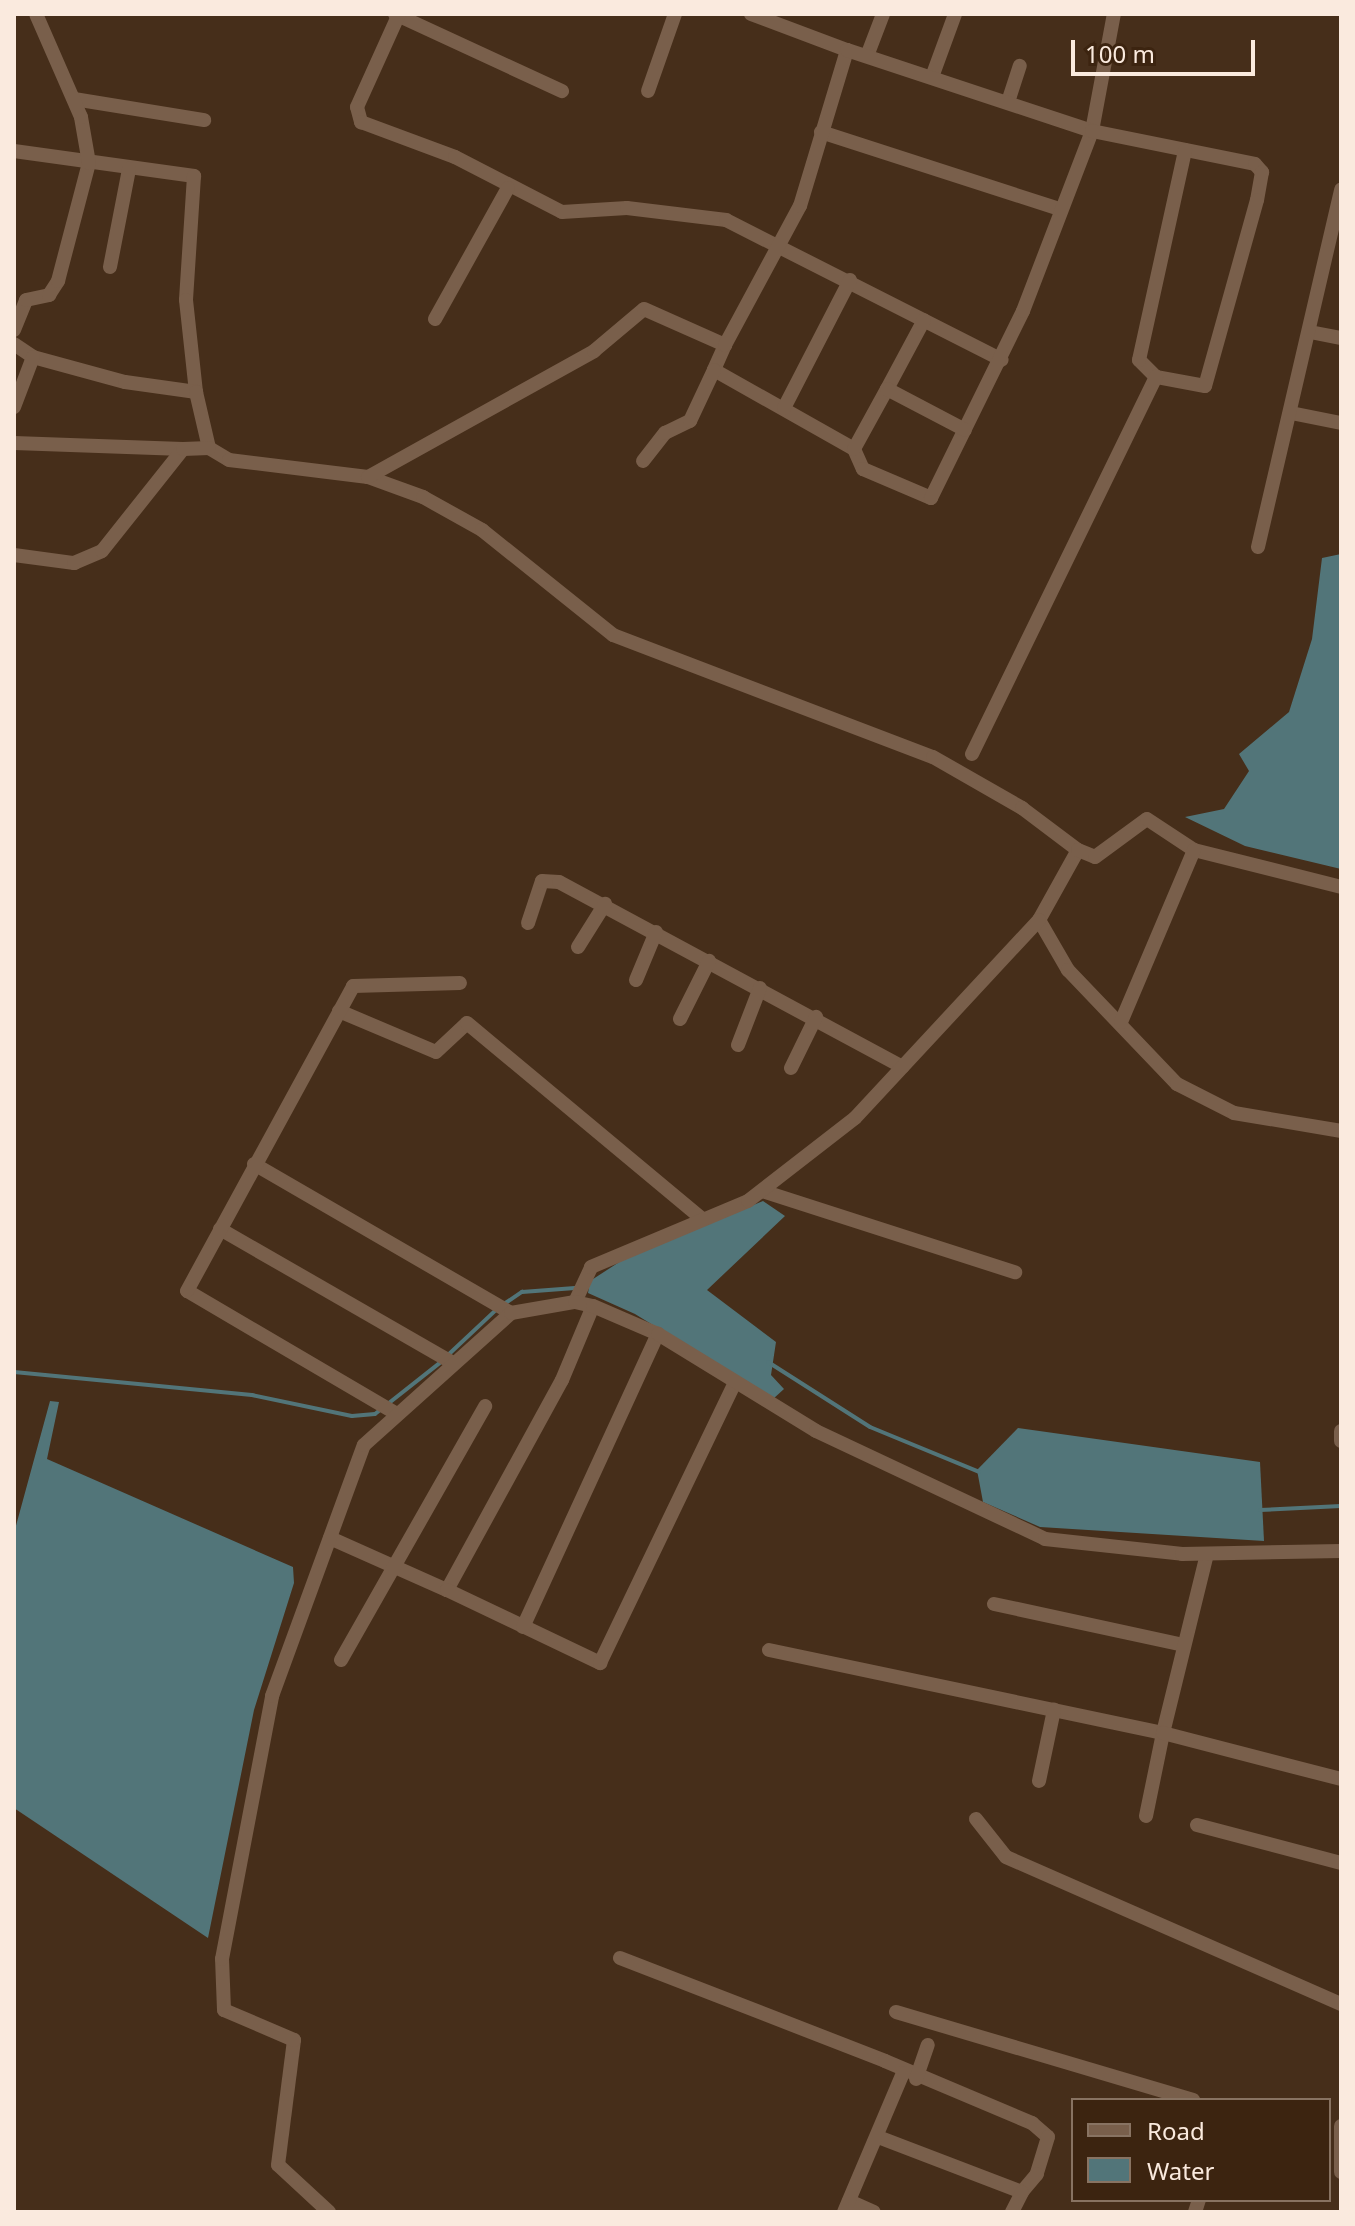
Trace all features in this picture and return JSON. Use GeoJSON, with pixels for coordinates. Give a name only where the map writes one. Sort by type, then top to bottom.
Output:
{"type":"FeatureCollection","features":[{"type":"Feature","properties":{"kind":"street"},"geometry":{"type":"LineString","coordinates":[[14,330],[26,300],[49,295],[58,281],[89,163],[74,99],[36,14]]}},
{"type":"Feature","properties":{"kind":"street"},"geometry":{"type":"LineString","coordinates":[[562,91],[398,14],[357,107],[361,122],[455,157],[508,188],[562,212],[627,208],[726,220],[850,280],[1002,360]]}},
{"type":"Feature","properties":{"kind":"street"},"geometry":{"type":"LineString","coordinates":[[648,91],[675,14]]}},
{"type":"Feature","properties":{"kind":"street"},"geometry":{"type":"LineString","coordinates":[[751,14],[847,50],[1092,131],[1255,164],[1262,172],[1209,384],[1156,377],[1139,360],[1185,150]]}},
{"type":"Feature","properties":{"kind":"street"},"geometry":{"type":"LineString","coordinates":[[867,56],[883,14]]}},
{"type":"Feature","properties":{"kind":"street"},"geometry":{"type":"LineString","coordinates":[[932,77],[955,14]]}},
{"type":"Feature","properties":{"kind":"street"},"geometry":{"type":"LineString","coordinates":[[924,320],[854,449],[857,465],[926,500],[1002,360],[1092,131],[1112,14]]}},
{"type":"Feature","properties":{"kind":"street"},"geometry":{"type":"LineString","coordinates":[[643,461],[665,433],[690,421],[775,242],[800,206],[847,50]]}},
{"type":"Feature","properties":{"kind":"street"},"geometry":{"type":"LineString","coordinates":[[1008,102],[1020,66]]}},
{"type":"Feature","properties":{"kind":"street"},"geometry":{"type":"LineString","coordinates":[[74,99],[204,120]]}},
{"type":"Feature","properties":{"kind":"street"},"geometry":{"type":"LineString","coordinates":[[821,132],[1060,209]]}},
{"type":"Feature","properties":{"kind":"street"},"geometry":{"type":"LineString","coordinates":[[14,151],[194,176],[186,300],[196,392],[209,448]]}},
{"type":"Feature","properties":{"kind":"street"},"geometry":{"type":"LineString","coordinates":[[110,267],[129,169]]}},
{"type":"Feature","properties":{"kind":"street"},"geometry":{"type":"LineString","coordinates":[[435,319],[508,188]]}},
{"type":"Feature","properties":{"kind":"street"},"geometry":{"type":"LineString","coordinates":[[1258,547],[1310,332],[1335,247],[1341,189]]}},
{"type":"Feature","properties":{"kind":"street"},"geometry":{"type":"LineString","coordinates":[[784,408],[850,280]]}},
{"type":"Feature","properties":{"kind":"street"},"geometry":{"type":"LineString","coordinates":[[368,477],[594,351],[644,309],[725,345]]}},
{"type":"Feature","properties":{"kind":"street"},"geometry":{"type":"LineString","coordinates":[[1310,332],[1341,338]]}},
{"type":"Feature","properties":{"kind":"street"},"geometry":{"type":"LineString","coordinates":[[14,344],[33,357],[196,392]]}},
{"type":"Feature","properties":{"kind":"street"},"geometry":{"type":"LineString","coordinates":[[14,407],[33,357]]}},
{"type":"Feature","properties":{"kind":"street"},"geometry":{"type":"LineString","coordinates":[[714,370],[854,449]]}},
{"type":"Feature","properties":{"kind":"street"},"geometry":{"type":"LineString","coordinates":[[972,754],[1156,377]]}},
{"type":"Feature","properties":{"kind":"street"},"geometry":{"type":"LineString","coordinates":[[887,389],[965,430]]}},
{"type":"Feature","properties":{"kind":"street"},"geometry":{"type":"LineString","coordinates":[[1291,413],[1341,423]]}},
{"type":"Feature","properties":{"kind":"street"},"geometry":{"type":"LineString","coordinates":[[14,443],[209,448],[267,470],[368,477],[482,530],[613,635],[933,757],[1078,850],[1095,857],[1141,819],[1194,850],[1341,887]]}},
{"type":"Feature","properties":{"kind":"street"},"geometry":{"type":"LineString","coordinates":[[14,555],[74,563],[102,551],[183,449]]}},
{"type":"Feature","properties":{"kind":"street"},"geometry":{"type":"LineString","coordinates":[[579,1293],[591,1267],[762,1191],[855,1118],[1039,920],[1078,850]]}},
{"type":"Feature","properties":{"kind":"street"},"geometry":{"type":"LineString","coordinates":[[1121,1022],[1194,850]]}},
{"type":"Feature","properties":{"kind":"street"},"geometry":{"type":"LineString","coordinates":[[528,923],[545,878],[605,904],[816,1017],[902,1067]]}},
{"type":"Feature","properties":{"kind":"street"},"geometry":{"type":"LineString","coordinates":[[578,947],[605,904]]}},
{"type":"Feature","properties":{"kind":"street"},"geometry":{"type":"LineString","coordinates":[[1039,920],[1068,970],[1177,1084],[1234,1113],[1341,1131]]}},
{"type":"Feature","properties":{"kind":"street"},"geometry":{"type":"LineString","coordinates":[[636,980],[656,932]]}},
{"type":"Feature","properties":{"kind":"street"},"geometry":{"type":"LineString","coordinates":[[680,1019],[709,961]]}},
{"type":"Feature","properties":{"kind":"street"},"geometry":{"type":"LineString","coordinates":[[389,1409],[187,1291],[254,1164],[357,983],[460,983]]}},
{"type":"Feature","properties":{"kind":"street"},"geometry":{"type":"LineString","coordinates":[[738,1045],[760,988]]}},
{"type":"Feature","properties":{"kind":"street"},"geometry":{"type":"LineString","coordinates":[[339,1011],[436,1052],[459,1023],[467,1023],[702,1219]]}},
{"type":"Feature","properties":{"kind":"street"},"geometry":{"type":"LineString","coordinates":[[791,1068],[816,1017]]}},
{"type":"Feature","properties":{"kind":"street"},"geometry":{"type":"LineString","coordinates":[[254,1164],[504,1309]]}},
{"type":"Feature","properties":{"kind":"street"},"geometry":{"type":"LineString","coordinates":[[762,1191],[1015,1272]]}},
{"type":"Feature","properties":{"kind":"street"},"geometry":{"type":"LineString","coordinates":[[220,1229],[447,1360]]}},
{"type":"Feature","properties":{"kind":"street"},"geometry":{"type":"LineString","coordinates":[[329,2212],[278,2165],[294,2040],[224,2010],[222,1959],[272,1696],[364,1445],[389,1409],[504,1309],[579,1293]]}},
{"type":"Feature","properties":{"kind":"street"},"geometry":{"type":"LineString","coordinates":[[579,1293],[593,1306],[658,1334],[734,1385],[938,1493],[1045,1539],[1207,1554],[1341,1551]]}},
{"type":"Feature","properties":{"kind":"street"},"geometry":{"type":"LineString","coordinates":[[447,1590],[562,1380],[593,1306]]}},
{"type":"Feature","properties":{"kind":"street"},"geometry":{"type":"LineString","coordinates":[[523,1627],[658,1334]]}},
{"type":"Feature","properties":{"kind":"street"},"geometry":{"type":"LineString","coordinates":[[330,1538],[396,1564],[600,1663],[734,1385]]}},
{"type":"Feature","properties":{"kind":"street"},"geometry":{"type":"LineString","coordinates":[[341,1660],[485,1406]]}},
{"type":"Feature","properties":{"kind":"street"},"geometry":{"type":"LineString","coordinates":[[1341,1431],[1341,1441]]}},
{"type":"Feature","properties":{"kind":"street"},"geometry":{"type":"LineString","coordinates":[[1146,1816],[1207,1554]]}},
{"type":"Feature","properties":{"kind":"street"},"geometry":{"type":"LineString","coordinates":[[994,1604],[1184,1645]]}},
{"type":"Feature","properties":{"kind":"street"},"geometry":{"type":"LineString","coordinates":[[769,1650],[1163,1733],[1341,1779]]}},
{"type":"Feature","properties":{"kind":"street"},"geometry":{"type":"LineString","coordinates":[[1039,1781],[1054,1710]]}},
{"type":"Feature","properties":{"kind":"street"},"geometry":{"type":"LineString","coordinates":[[976,1819],[1006,1857],[1341,2004]]}},
{"type":"Feature","properties":{"kind":"street"},"geometry":{"type":"LineString","coordinates":[[1197,1825],[1341,1863]]}},
{"type":"Feature","properties":{"kind":"street"},"geometry":{"type":"LineString","coordinates":[[620,1958],[1043,2130],[1045,2152],[1012,2212]]}},
{"type":"Feature","properties":{"kind":"street"},"geometry":{"type":"LineString","coordinates":[[896,2012],[1186,2098]]}},
{"type":"Feature","properties":{"kind":"street"},"geometry":{"type":"LineString","coordinates":[[874,2212],[846,2206],[878,2137],[928,2045]]}},
{"type":"Feature","properties":{"kind":"street"},"geometry":{"type":"LineString","coordinates":[[1341,2126],[1341,2172]]}},
{"type":"Feature","properties":{"kind":"street"},"geometry":{"type":"LineString","coordinates":[[878,2137],[1022,2192]]}},
{"type":"Feature","properties":{"kind":"water"},"geometry":{"type":"Polygon","coordinates":[[[1341,554],[1341,869],[1245,846],[1185,817],[1224,809],[1249,771],[1239,754],[1289,712],[1312,639],[1322,558],[1341,554]]]}},
{"type":"Feature","properties":{"kind":"water"},"geometry":{"type":"Polygon","coordinates":[[[763,1201],[785,1216],[707,1290],[776,1342],[771,1375],[784,1389],[773,1399],[635,1314],[588,1293],[590,1281],[624,1259],[763,1201]]]}},
{"type":"Feature","properties":{"kind":"water"},"geometry":{"type":"Polygon","coordinates":[[[50,1401],[59,1402],[47,1459],[293,1567],[294,1583],[254,1710],[208,1938],[14,1808],[14,1533],[50,1401]]]}},
{"type":"Feature","properties":{"kind":"water"},"geometry":{"type":"Polygon","coordinates":[[[1018,1428],[1260,1462],[1264,1541],[1040,1527],[983,1502],[977,1470],[1018,1428]]]}},
{"type":"Feature","properties":{"kind":"waterway"},"geometry":{"type":"LineString","coordinates":[[504,1304],[522,1292],[575,1288]]}},
{"type":"Feature","properties":{"kind":"waterway"},"geometry":{"type":"LineString","coordinates":[[448,1355],[497,1309]]}},
{"type":"Feature","properties":{"kind":"waterway"},"geometry":{"type":"LineString","coordinates":[[14,1372],[252,1395],[352,1416],[375,1414],[442,1361]]}},
{"type":"Feature","properties":{"kind":"waterway"},"geometry":{"type":"LineString","coordinates":[[768,1362],[870,1427],[979,1472]]}},
{"type":"Feature","properties":{"kind":"waterway"},"geometry":{"type":"LineString","coordinates":[[1260,1510],[1341,1506]]}}]}
